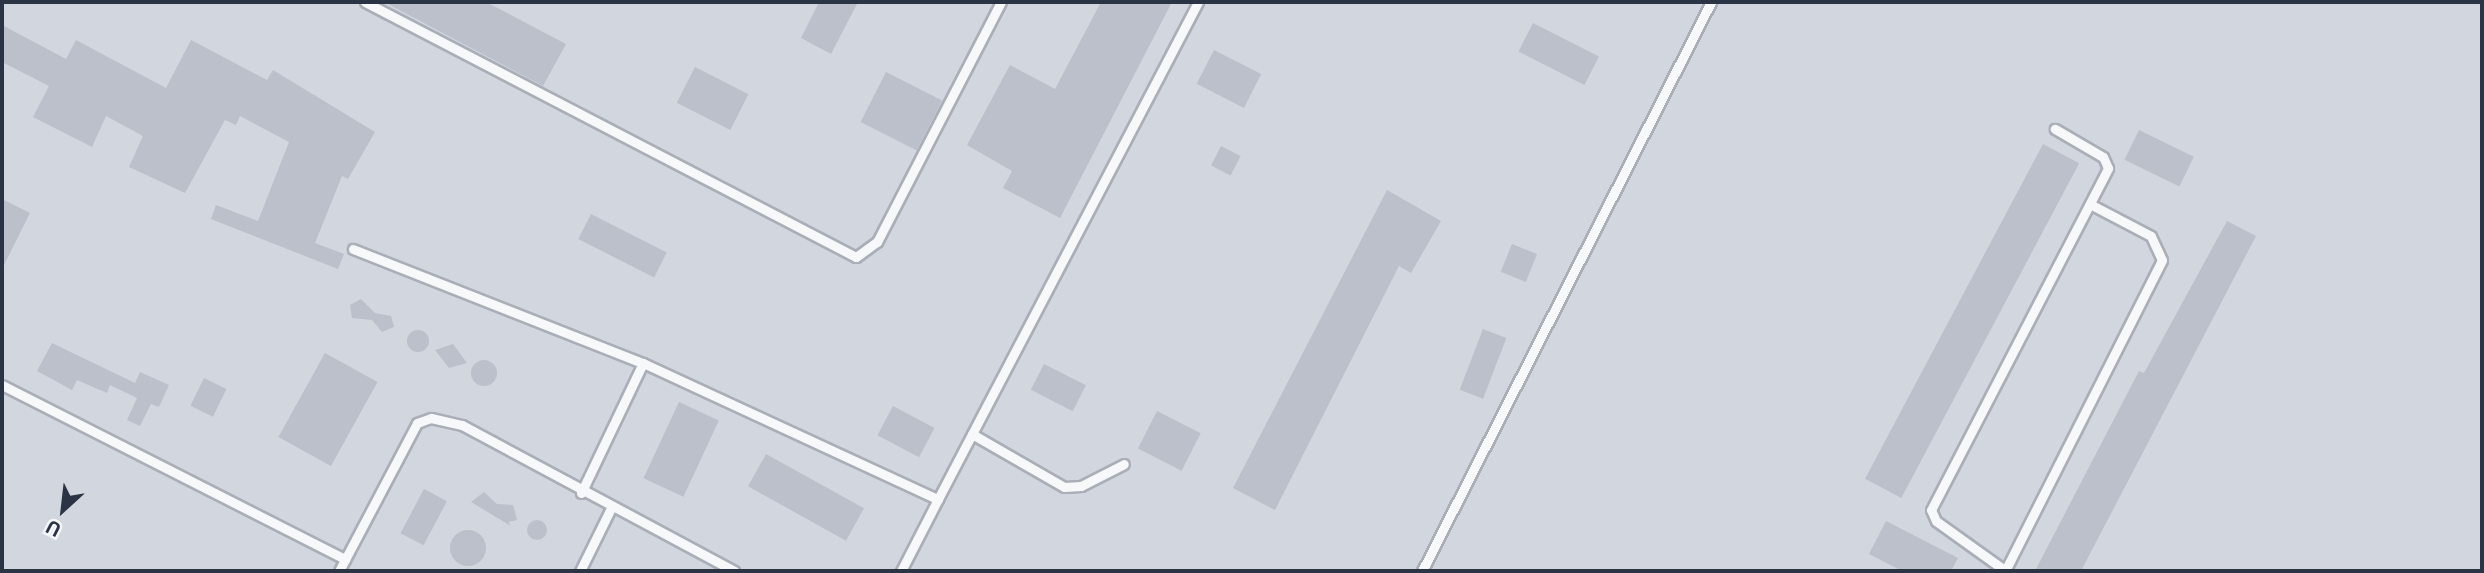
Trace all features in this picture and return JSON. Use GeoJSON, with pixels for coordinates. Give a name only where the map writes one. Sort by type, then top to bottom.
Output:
{"type":"FeatureCollection","features":[{"type":"Feature","properties":{"kind":"lane"},"geometry":{"type":"LineString","coordinates":[[365,2],[856,257],[877,242],[1001,2]]}},
{"type":"Feature","properties":{"kind":"lane"},"geometry":{"type":"LineString","coordinates":[[901,571],[1198,2]]}},
{"type":"Feature","properties":{"kind":"lane"},"geometry":{"type":"LineString","coordinates":[[1422,571],[1711,2]]}},
{"type":"Feature","properties":{"kind":"lane"},"geometry":{"type":"LineString","coordinates":[[2055,129],[2103,157],[2108,168],[1931,510],[1936,522],[2004,570],[2162,260],[2151,236],[2090,204]]}},
{"type":"Feature","properties":{"kind":"lane"},"geometry":{"type":"LineString","coordinates":[[353,249],[643,363],[938,499]]}},
{"type":"Feature","properties":{"kind":"lane"},"geometry":{"type":"LineString","coordinates":[[581,493],[643,363]]}},
{"type":"Feature","properties":{"kind":"lane"},"geometry":{"type":"LineString","coordinates":[[2,385],[345,559]]}},
{"type":"Feature","properties":{"kind":"lane"},"geometry":{"type":"LineString","coordinates":[[339,571],[417,423],[431,418],[462,425],[581,493],[734,571]]}},
{"type":"Feature","properties":{"kind":"lane"},"geometry":{"type":"LineString","coordinates":[[972,434],[1064,486],[1082,486],[1124,464]]}},
{"type":"Feature","properties":{"kind":"lane"},"geometry":{"type":"LineString","coordinates":[[580,571],[611,508]]}},
{"type":"Feature","properties":{"kind":"shaded area"},"geometry":{"type":"Polygon","coordinates":[[[2,2],[2482,2],[2482,571],[2,571],[2,2]]]}},
{"type":"Feature","properties":{"kind":"building"},"geometry":{"type":"Polygon","coordinates":[[[384,2],[486,2],[566,44],[543,86],[384,2]]]}},
{"type":"Feature","properties":{"kind":"building"},"geometry":{"type":"Polygon","coordinates":[[[819,2],[858,2],[831,54],[801,38],[819,2]]]}},
{"type":"Feature","properties":{"kind":"building"},"geometry":{"type":"Polygon","coordinates":[[[1101,2],[1172,2],[1060,218],[1003,188],[1012,171],[967,145],[1010,65],[1055,89],[1101,2]]]}},
{"type":"Feature","properties":{"kind":"building"},"geometry":{"type":"Polygon","coordinates":[[[1533,23],[1599,57],[1584,85],[1518,52],[1533,23]]]}},
{"type":"Feature","properties":{"kind":"building"},"geometry":{"type":"Polygon","coordinates":[[[2,25],[66,59],[76,40],[166,88],[191,40],[267,80],[273,70],[375,132],[348,179],[342,176],[315,243],[344,254],[338,269],[211,219],[216,205],[258,221],[289,142],[240,116],[236,125],[225,120],[185,193],[129,167],[143,136],[106,116],[92,147],[33,117],[49,86],[2,62],[2,25]]]}},
{"type":"Feature","properties":{"kind":"building"},"geometry":{"type":"Polygon","coordinates":[[[1214,50],[1261,74],[1244,108],[1197,84],[1214,50]]]}},
{"type":"Feature","properties":{"kind":"building"},"geometry":{"type":"Polygon","coordinates":[[[695,67],[748,94],[730,130],[677,103],[695,67]]]}},
{"type":"Feature","properties":{"kind":"building"},"geometry":{"type":"Polygon","coordinates":[[[886,72],[942,101],[917,150],[861,122],[886,72]]]}},
{"type":"Feature","properties":{"kind":"building"},"geometry":{"type":"Polygon","coordinates":[[[2139,130],[2194,157],[2179,186],[2125,160],[2139,130]]]}},
{"type":"Feature","properties":{"kind":"building"},"geometry":{"type":"Polygon","coordinates":[[[2043,144],[2079,163],[1901,498],[1865,479],[2043,144]]]}},
{"type":"Feature","properties":{"kind":"building"},"geometry":{"type":"Polygon","coordinates":[[[1221,146],[1241,156],[1231,176],[1211,166],[1221,146]]]}},
{"type":"Feature","properties":{"kind":"building"},"geometry":{"type":"Polygon","coordinates":[[[1387,190],[1441,221],[1411,273],[1399,266],[1275,510],[1233,488],[1387,190]]]}},
{"type":"Feature","properties":{"kind":"building"},"geometry":{"type":"Polygon","coordinates":[[[2,199],[30,213],[2,269],[2,199]]]}},
{"type":"Feature","properties":{"kind":"building"},"geometry":{"type":"Polygon","coordinates":[[[591,214],[667,253],[654,278],[578,239],[591,214]]]}},
{"type":"Feature","properties":{"kind":"building"},"geometry":{"type":"Polygon","coordinates":[[[2227,221],[2256,236],[2081,571],[2035,571],[2139,371],[2144,373],[2227,221]]]}},
{"type":"Feature","properties":{"kind":"building"},"geometry":{"type":"Polygon","coordinates":[[[1512,244],[1537,254],[1526,282],[1501,272],[1512,244]]]}},
{"type":"Feature","properties":{"kind":"building"},"geometry":{"type":"Polygon","coordinates":[[[361,299],[375,313],[391,316],[394,327],[382,332],[372,320],[352,318],[350,305],[361,299]]]}},
{"type":"Feature","properties":{"kind":"building"},"geometry":{"type":"Polygon","coordinates":[[[1483,329],[1506,338],[1483,399],[1460,390],[1483,329]]]}},
{"type":"Feature","properties":{"kind":"building"},"geometry":{"type":"Polygon","coordinates":[[[418,330],[426,333],[429,341],[426,349],[418,352],[410,349],[407,341],[410,333],[418,330]]]}},
{"type":"Feature","properties":{"kind":"building"},"geometry":{"type":"Polygon","coordinates":[[[52,343],[135,383],[140,372],[169,385],[159,407],[151,404],[140,426],[127,420],[137,398],[110,385],[107,393],[77,380],[72,390],[37,371],[52,343]]]}},
{"type":"Feature","properties":{"kind":"building"},"geometry":{"type":"Polygon","coordinates":[[[453,344],[467,363],[449,368],[435,350],[453,344]]]}},
{"type":"Feature","properties":{"kind":"building"},"geometry":{"type":"Polygon","coordinates":[[[325,353],[377,382],[331,466],[278,437],[325,353]]]}},
{"type":"Feature","properties":{"kind":"building"},"geometry":{"type":"Polygon","coordinates":[[[484,360],[494,363],[497,373],[494,383],[484,386],[474,383],[471,373],[474,363],[484,360]]]}},
{"type":"Feature","properties":{"kind":"building"},"geometry":{"type":"Polygon","coordinates":[[[1044,364],[1086,385],[1073,411],[1031,390],[1044,364]]]}},
{"type":"Feature","properties":{"kind":"building"},"geometry":{"type":"Polygon","coordinates":[[[204,378],[226,389],[213,417],[190,406],[204,378]]]}},
{"type":"Feature","properties":{"kind":"building"},"geometry":{"type":"Polygon","coordinates":[[[679,402],[719,421],[683,497],[644,478],[679,402]]]}},
{"type":"Feature","properties":{"kind":"building"},"geometry":{"type":"Polygon","coordinates":[[[893,406],[934,428],[919,457],[878,435],[893,406]]]}},
{"type":"Feature","properties":{"kind":"building"},"geometry":{"type":"Polygon","coordinates":[[[1157,411],[1201,433],[1182,471],[1138,448],[1157,411]]]}},
{"type":"Feature","properties":{"kind":"building"},"geometry":{"type":"Polygon","coordinates":[[[766,454],[864,508],[846,541],[748,486],[766,454]]]}},
{"type":"Feature","properties":{"kind":"building"},"geometry":{"type":"Polygon","coordinates":[[[424,489],[447,501],[423,545],[401,533],[424,489]]]}},
{"type":"Feature","properties":{"kind":"building"},"geometry":{"type":"Polygon","coordinates":[[[484,492],[497,504],[513,505],[517,520],[508,522],[511,526],[471,502],[484,492]]]}},
{"type":"Feature","properties":{"kind":"building"},"geometry":{"type":"Polygon","coordinates":[[[537,520],[544,523],[547,530],[544,537],[537,540],[530,537],[527,530],[530,523],[537,520]]]}},
{"type":"Feature","properties":{"kind":"building"},"geometry":{"type":"Polygon","coordinates":[[[1886,521],[1958,558],[1951,571],[1902,571],[1869,554],[1886,521]]]}},
{"type":"Feature","properties":{"kind":"building"},"geometry":{"type":"Polygon","coordinates":[[[468,530],[481,535],[486,548],[481,561],[468,566],[455,561],[450,548],[455,535],[468,530]]]}}]}
